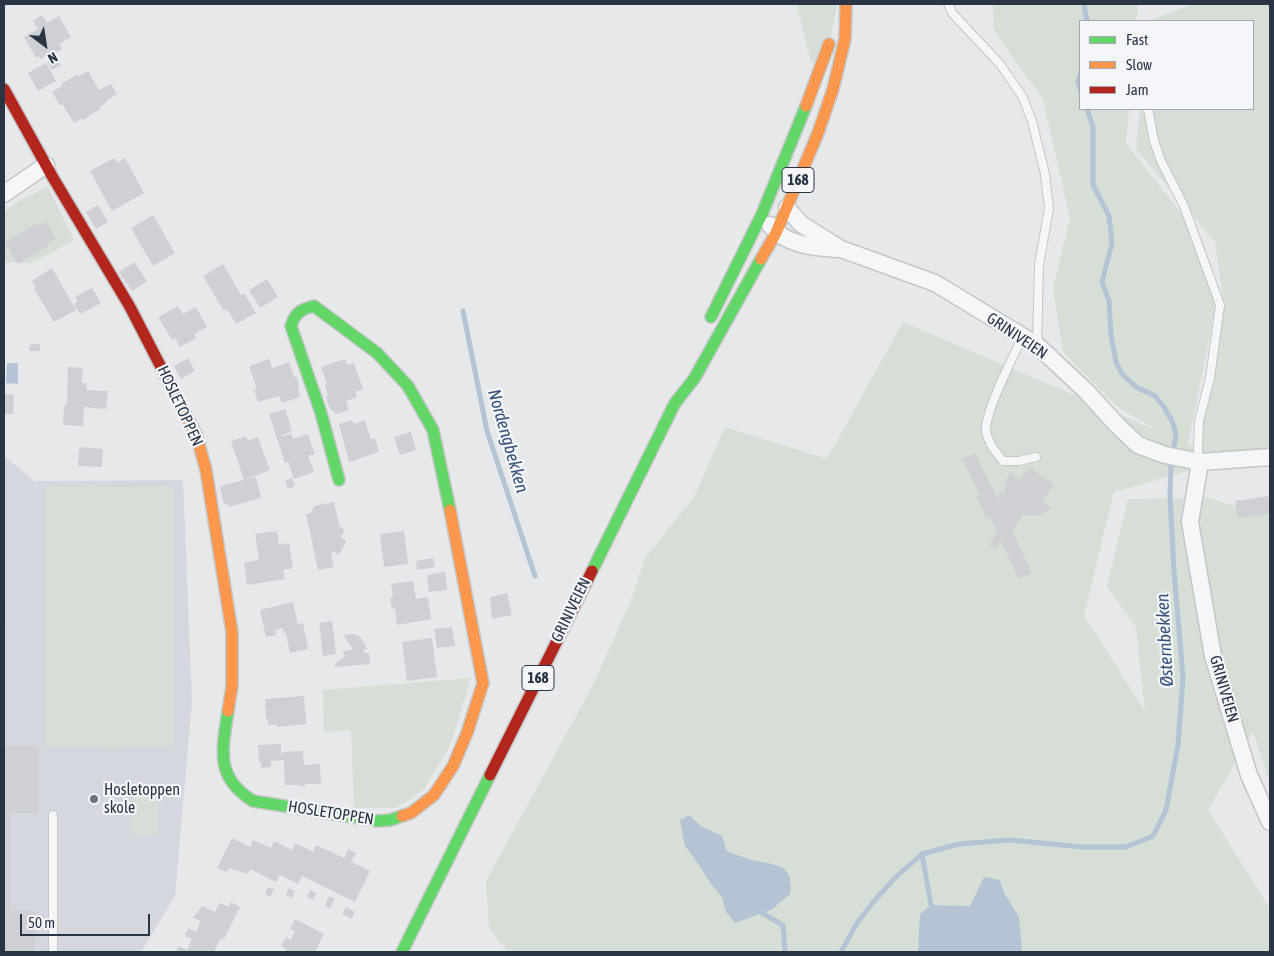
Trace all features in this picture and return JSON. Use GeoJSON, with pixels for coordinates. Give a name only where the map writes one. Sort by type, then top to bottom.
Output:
{"type":"FeatureCollection","features":[{"type":"Feature","properties":{"kind":"street","name":"GRINIVEIEN"},"geometry":{"type":"LineString","coordinates":[[706,328],[762,214],[815,85],[845,4]]}},
{"type":"Feature","properties":{"kind":"street","name":"GRINIVEIEN"},"geometry":{"type":"LineString","coordinates":[[675,403],[694,379],[776,233],[787,208],[818,133],[833,89],[845,39],[845,4]]}},
{"type":"Feature","properties":{"kind":"street","name":"HOSLETOPPEN"},"geometry":{"type":"LineString","coordinates":[[4,89],[46,165],[130,307],[196,434],[206,470],[232,632],[232,686],[223,743],[224,768],[227,777],[242,794],[253,801],[378,822],[411,813],[434,795],[453,766],[467,733],[483,683],[458,547],[433,430],[408,386],[377,353],[314,306],[301,309],[294,316],[291,326],[321,413],[339,480]]}},
{"type":"Feature","properties":{"kind":"street"},"geometry":{"type":"LineString","coordinates":[[4,194],[46,165]]}},
{"type":"Feature","properties":{"kind":"street","name":"GRINIVEIEN"},"geometry":{"type":"LineString","coordinates":[[787,208],[800,224],[841,249],[935,283],[1030,341],[1086,392],[1138,444],[1165,455],[1200,462],[1270,457]]}},
{"type":"Feature","properties":{"kind":"street"},"geometry":{"type":"LineString","coordinates":[[762,214],[776,233]]}},
{"type":"Feature","properties":{"kind":"street","name":"GRINIVEIEN"},"geometry":{"type":"LineString","coordinates":[[776,233],[806,246],[841,249]]}},
{"type":"Feature","properties":{"kind":"street","name":"GRINIVEIEN"},"geometry":{"type":"LineString","coordinates":[[402,952],[675,403],[683,374]]}},
{"type":"Feature","properties":{"kind":"street","name":"GRINIVEIEN"},"geometry":{"type":"LineString","coordinates":[[1200,462],[1190,522],[1214,656],[1249,776],[1270,822]]}},
{"type":"Feature","properties":{"kind":"lane"},"geometry":{"type":"LineString","coordinates":[[948,4],[953,14],[1000,64],[1022,96],[1032,121],[1045,174],[1049,208],[1039,265],[1030,341],[989,412],[986,430],[991,446],[1003,461],[1019,461],[1036,457]]}},
{"type":"Feature","properties":{"kind":"lane"},"geometry":{"type":"LineString","coordinates":[[1148,110],[1154,141],[1161,161],[1184,206],[1220,305],[1210,378],[1199,421],[1198,451],[1200,462]]}},
{"type":"Feature","properties":{"kind":"lane"},"geometry":{"type":"LineString","coordinates":[[53,815],[53,952]]}},
{"type":"Feature","properties":{"kind":"shaded area"},"geometry":{"type":"Polygon","coordinates":[[[797,4],[837,4],[827,56],[811,63],[797,4]]]}},
{"type":"Feature","properties":{"kind":"shaded area"},"geometry":{"type":"Polygon","coordinates":[[[993,4],[1138,4],[1136,20],[1079,20],[1079,110],[1129,110],[1126,143],[1203,241],[1216,305],[1188,444],[1195,447],[1224,305],[1215,242],[1136,149],[1140,110],[1254,110],[1254,20],[1151,20],[1194,4],[1270,4],[1270,456],[1251,453],[1114,492],[1084,616],[1145,711],[1136,627],[1107,587],[1128,499],[1208,498],[1270,516],[1270,782],[1253,731],[1208,810],[1270,909],[1270,952],[508,952],[489,928],[486,881],[592,687],[630,603],[645,558],[694,497],[725,427],[827,459],[903,322],[1161,432],[1119,408],[1063,352],[1053,287],[1070,218],[1043,99],[994,31],[993,4]]]}},
{"type":"Feature","properties":{"kind":"shaded area"},"geometry":{"type":"Polygon","coordinates":[[[48,187],[74,240],[33,263],[4,262],[4,212],[14,204],[48,187]]]}},
{"type":"Feature","properties":{"kind":"shaded area","name":"Hosletoppen skole"},"geometry":{"type":"Polygon","coordinates":[[[4,456],[35,481],[183,480],[192,701],[175,896],[141,952],[4,952],[4,456]]]}},
{"type":"Feature","properties":{"kind":"shaded area"},"geometry":{"type":"Polygon","coordinates":[[[46,487],[173,487],[173,746],[46,747],[46,487]]]}},
{"type":"Feature","properties":{"kind":"shaded area"},"geometry":{"type":"Polygon","coordinates":[[[471,678],[450,746],[423,790],[396,808],[354,808],[351,730],[324,732],[323,690],[471,678]]]}},
{"type":"Feature","properties":{"kind":"shaded area"},"geometry":{"type":"Polygon","coordinates":[[[133,785],[158,786],[157,835],[132,835],[133,785]]]}},
{"type":"Feature","properties":{"kind":"water"},"geometry":{"type":"Polygon","coordinates":[[[7,363],[18,363],[18,384],[6,383],[7,363]]]}},
{"type":"Feature","properties":{"kind":"water"},"geometry":{"type":"Polygon","coordinates":[[[689,815],[701,826],[722,836],[727,851],[749,859],[774,864],[786,870],[791,883],[790,894],[771,910],[735,923],[726,912],[722,897],[685,846],[680,820],[689,815]]]}},
{"type":"Feature","properties":{"kind":"water"},"geometry":{"type":"Polygon","coordinates":[[[984,877],[1000,880],[1004,893],[1019,917],[1022,952],[918,952],[920,914],[931,905],[970,906],[984,877]]]}},
{"type":"Feature","properties":{"kind":"building"},"geometry":{"type":"Polygon","coordinates":[[[42,15],[47,23],[59,16],[71,37],[59,44],[62,49],[41,59],[39,56],[36,58],[24,37],[38,29],[33,21],[42,15]]]}},
{"type":"Feature","properties":{"kind":"building"},"geometry":{"type":"Polygon","coordinates":[[[55,56],[61,65],[52,70],[47,61],[55,56]]]}},
{"type":"Feature","properties":{"kind":"building"},"geometry":{"type":"Polygon","coordinates":[[[46,63],[56,81],[38,91],[28,73],[46,63]]]}},
{"type":"Feature","properties":{"kind":"building"},"geometry":{"type":"Polygon","coordinates":[[[88,71],[99,90],[111,84],[117,94],[99,107],[100,109],[83,120],[82,118],[74,123],[52,92],[78,74],[79,76],[88,71]]]}},
{"type":"Feature","properties":{"kind":"building"},"geometry":{"type":"Polygon","coordinates":[[[114,158],[117,163],[125,158],[144,193],[112,211],[90,171],[114,158]]]}},
{"type":"Feature","properties":{"kind":"building"},"geometry":{"type":"Polygon","coordinates":[[[98,205],[108,222],[96,229],[86,212],[98,205]]]}},
{"type":"Feature","properties":{"kind":"building"},"geometry":{"type":"Polygon","coordinates":[[[153,215],[175,253],[153,266],[131,228],[153,215]]]}},
{"type":"Feature","properties":{"kind":"building"},"geometry":{"type":"Polygon","coordinates":[[[46,221],[56,239],[48,243],[50,245],[18,264],[5,242],[37,223],[38,226],[46,221]]]}},
{"type":"Feature","properties":{"kind":"building"},"geometry":{"type":"Polygon","coordinates":[[[134,262],[147,281],[132,291],[119,272],[134,262]]]}},
{"type":"Feature","properties":{"kind":"building"},"geometry":{"type":"Polygon","coordinates":[[[223,264],[241,295],[244,293],[256,313],[236,324],[227,309],[224,311],[203,276],[223,264]]]}},
{"type":"Feature","properties":{"kind":"building"},"geometry":{"type":"Polygon","coordinates":[[[52,268],[76,310],[54,322],[34,289],[36,288],[32,281],[52,268]]]}},
{"type":"Feature","properties":{"kind":"building"},"geometry":{"type":"Polygon","coordinates":[[[267,279],[278,297],[260,308],[249,290],[267,279]]]}},
{"type":"Feature","properties":{"kind":"building"},"geometry":{"type":"Polygon","coordinates":[[[92,288],[101,303],[80,314],[74,304],[78,302],[75,297],[92,288]]]}},
{"type":"Feature","properties":{"kind":"building"},"geometry":{"type":"Polygon","coordinates":[[[178,306],[183,314],[196,307],[207,327],[194,334],[196,338],[180,347],[175,338],[172,340],[158,317],[178,306]]]}},
{"type":"Feature","properties":{"kind":"building"},"geometry":{"type":"Polygon","coordinates":[[[30,344],[40,344],[40,351],[29,351],[30,344]]]}},
{"type":"Feature","properties":{"kind":"building"},"geometry":{"type":"Polygon","coordinates":[[[188,358],[195,371],[181,379],[174,366],[188,358]]]}},
{"type":"Feature","properties":{"kind":"building"},"geometry":{"type":"Polygon","coordinates":[[[269,359],[272,368],[289,362],[294,376],[297,377],[300,397],[282,403],[279,396],[258,402],[254,390],[257,389],[249,366],[269,359]]]}},
{"type":"Feature","properties":{"kind":"building"},"geometry":{"type":"Polygon","coordinates":[[[345,359],[347,365],[354,363],[363,389],[355,392],[357,397],[346,401],[349,410],[336,414],[330,409],[326,397],[328,396],[325,385],[327,384],[321,367],[345,359]]]}},
{"type":"Feature","properties":{"kind":"building"},"geometry":{"type":"Polygon","coordinates":[[[68,367],[83,368],[82,383],[87,383],[86,390],[108,391],[106,409],[84,407],[83,426],[63,425],[64,405],[67,405],[68,367]]]}},
{"type":"Feature","properties":{"kind":"building"},"geometry":{"type":"Polygon","coordinates":[[[4,394],[14,395],[13,414],[4,414],[4,394]]]}},
{"type":"Feature","properties":{"kind":"building"},"geometry":{"type":"Polygon","coordinates":[[[285,409],[292,431],[282,436],[291,434],[293,439],[308,434],[315,454],[308,456],[314,472],[294,479],[288,462],[285,463],[269,414],[285,409]]]}},
{"type":"Feature","properties":{"kind":"building"},"geometry":{"type":"Polygon","coordinates":[[[352,420],[354,424],[365,420],[371,439],[375,438],[379,452],[349,462],[339,424],[352,420]]]}},
{"type":"Feature","properties":{"kind":"building"},"geometry":{"type":"Polygon","coordinates":[[[411,432],[416,450],[400,455],[394,437],[411,432]]]}},
{"type":"Feature","properties":{"kind":"building"},"geometry":{"type":"Polygon","coordinates":[[[246,436],[248,441],[258,437],[270,470],[244,480],[231,441],[246,436]]]}},
{"type":"Feature","properties":{"kind":"building"},"geometry":{"type":"Polygon","coordinates":[[[79,447],[103,449],[102,467],[78,466],[79,447]]]}},
{"type":"Feature","properties":{"kind":"building"},"geometry":{"type":"Polygon","coordinates":[[[975,453],[997,498],[1000,497],[998,494],[1003,492],[1005,494],[1005,484],[1010,473],[1020,480],[1029,467],[1054,485],[1042,501],[1052,508],[1040,515],[1023,515],[1012,531],[1032,573],[1019,579],[1001,541],[996,549],[989,545],[997,532],[990,517],[987,518],[976,497],[980,495],[962,459],[975,453]]]}},
{"type":"Feature","properties":{"kind":"building"},"geometry":{"type":"Polygon","coordinates":[[[256,477],[261,498],[228,507],[228,503],[224,504],[220,486],[256,477]]]}},
{"type":"Feature","properties":{"kind":"building"},"geometry":{"type":"Polygon","coordinates":[[[292,478],[295,486],[288,489],[285,481],[292,478]]]}},
{"type":"Feature","properties":{"kind":"building"},"geometry":{"type":"Polygon","coordinates":[[[1270,496],[1270,514],[1238,518],[1235,501],[1270,496]]]}},
{"type":"Feature","properties":{"kind":"building"},"geometry":{"type":"Polygon","coordinates":[[[334,502],[339,526],[345,530],[341,537],[346,541],[339,555],[334,552],[331,553],[334,567],[318,570],[306,514],[311,513],[314,506],[334,502]]]}},
{"type":"Feature","properties":{"kind":"building"},"geometry":{"type":"Polygon","coordinates":[[[277,531],[279,545],[289,543],[293,568],[283,570],[285,579],[247,585],[244,563],[259,560],[255,534],[277,531]]]}},
{"type":"Feature","properties":{"kind":"building"},"geometry":{"type":"Polygon","coordinates":[[[404,531],[408,564],[384,567],[380,534],[404,531]]]}},
{"type":"Feature","properties":{"kind":"building"},"geometry":{"type":"Polygon","coordinates":[[[433,558],[435,567],[417,570],[416,561],[433,558]]]}},
{"type":"Feature","properties":{"kind":"building"},"geometry":{"type":"Polygon","coordinates":[[[445,572],[447,590],[429,592],[427,575],[445,572]]]}},
{"type":"Feature","properties":{"kind":"building"},"geometry":{"type":"Polygon","coordinates":[[[413,581],[416,599],[428,597],[431,619],[397,625],[395,608],[392,609],[390,598],[393,597],[391,584],[413,581]]]}},
{"type":"Feature","properties":{"kind":"building"},"geometry":{"type":"Polygon","coordinates":[[[507,593],[512,615],[492,619],[490,597],[507,593]]]}},
{"type":"Feature","properties":{"kind":"building"},"geometry":{"type":"Polygon","coordinates":[[[4,602],[6,602],[6,621],[4,621],[4,602]]]}},
{"type":"Feature","properties":{"kind":"building"},"geometry":{"type":"Polygon","coordinates":[[[293,602],[298,624],[303,623],[308,649],[290,653],[286,633],[284,634],[283,628],[275,630],[276,635],[266,637],[260,610],[293,602]]]}},
{"type":"Feature","properties":{"kind":"building"},"geometry":{"type":"Polygon","coordinates":[[[332,621],[336,654],[323,656],[319,623],[332,621]]]}},
{"type":"Feature","properties":{"kind":"building"},"geometry":{"type":"Polygon","coordinates":[[[452,627],[455,646],[437,648],[434,629],[452,627]]]}},
{"type":"Feature","properties":{"kind":"building"},"geometry":{"type":"Polygon","coordinates":[[[353,634],[359,636],[365,644],[367,649],[364,649],[364,653],[369,653],[370,664],[335,667],[335,663],[345,656],[342,652],[353,649],[343,635],[353,634]]]}},
{"type":"Feature","properties":{"kind":"building"},"geometry":{"type":"Polygon","coordinates":[[[432,638],[437,677],[407,681],[402,642],[432,638]]]}},
{"type":"Feature","properties":{"kind":"building"},"geometry":{"type":"Polygon","coordinates":[[[304,696],[306,724],[277,727],[277,725],[268,725],[265,699],[304,696]]]}},
{"type":"Feature","properties":{"kind":"building"},"geometry":{"type":"Polygon","coordinates":[[[281,744],[281,753],[303,751],[304,765],[320,764],[321,784],[305,784],[305,786],[300,787],[300,785],[285,785],[284,760],[271,761],[271,767],[261,768],[258,745],[281,744]]]}},
{"type":"Feature","properties":{"kind":"building"},"geometry":{"type":"Polygon","coordinates":[[[4,746],[39,746],[39,813],[10,813],[10,911],[35,911],[35,952],[4,952],[4,746]]]}},
{"type":"Feature","properties":{"kind":"building"},"geometry":{"type":"Polygon","coordinates":[[[232,838],[250,847],[253,840],[271,848],[274,841],[292,850],[295,843],[313,852],[316,845],[344,858],[348,849],[356,853],[351,862],[370,871],[355,902],[302,876],[298,884],[280,875],[276,882],[250,869],[248,874],[229,868],[226,872],[217,868],[232,838]]]}},
{"type":"Feature","properties":{"kind":"building"},"geometry":{"type":"Polygon","coordinates":[[[268,887],[274,889],[270,897],[265,894],[268,887]]]}},
{"type":"Feature","properties":{"kind":"building"},"geometry":{"type":"Polygon","coordinates":[[[289,888],[295,891],[292,898],[286,895],[289,888]]]}},
{"type":"Feature","properties":{"kind":"building"},"geometry":{"type":"Polygon","coordinates":[[[310,890],[316,893],[313,900],[307,897],[310,890]]]}},
{"type":"Feature","properties":{"kind":"building"},"geometry":{"type":"Polygon","coordinates":[[[329,896],[335,899],[330,908],[325,906],[329,896]]]}},
{"type":"Feature","properties":{"kind":"building"},"geometry":{"type":"Polygon","coordinates":[[[231,902],[240,907],[224,939],[221,938],[214,952],[176,952],[179,946],[187,950],[192,939],[185,936],[188,928],[196,932],[201,921],[193,918],[202,906],[215,912],[220,903],[229,907],[231,902]]]}},
{"type":"Feature","properties":{"kind":"building"},"geometry":{"type":"Polygon","coordinates":[[[346,907],[355,912],[352,919],[342,914],[346,907]]]}},
{"type":"Feature","properties":{"kind":"building"},"geometry":{"type":"Polygon","coordinates":[[[295,919],[324,934],[315,952],[284,952],[286,949],[281,946],[286,937],[291,940],[295,931],[290,929],[295,919]]]}},
{"type":"Feature","properties":{"kind":"waterway","name":"Østernbekken"},"geometry":{"type":"LineString","coordinates":[[1084,4],[1087,20]]}},
{"type":"Feature","properties":{"kind":"waterway","name":"Østernbekken"},"geometry":{"type":"LineString","coordinates":[[1079,78],[1079,86]]}},
{"type":"Feature","properties":{"kind":"waterway","name":"Østernbekken"},"geometry":{"type":"LineString","coordinates":[[841,952],[857,923],[875,900],[895,878],[922,854],[959,844],[1010,840],[1082,847],[1126,847],[1153,836],[1166,810],[1178,745],[1183,678],[1170,496],[1171,464],[1176,435],[1173,423],[1155,396],[1136,387],[1122,374],[1116,362],[1111,335],[1109,301],[1102,282],[1112,243],[1109,216],[1093,185],[1093,127],[1087,110]]}},
{"type":"Feature","properties":{"kind":"waterway","name":"Nordengbekken"},"geometry":{"type":"LineString","coordinates":[[463,311],[487,431],[535,576]]}},
{"type":"Feature","properties":{"kind":"waterway"},"geometry":{"type":"LineString","coordinates":[[922,854],[931,905]]}},
{"type":"Feature","properties":{"kind":"waterway","name":"Nordengbekken"},"geometry":{"type":"LineString","coordinates":[[762,913],[783,925],[785,952]]}},
{"type":"Feature","properties":{"kind":"traffic: fast"},"geometry":{"type":"LineString","coordinates":[[711,317],[762,214],[806,106]]}},
{"type":"Feature","properties":{"kind":"traffic: fast"},"geometry":{"type":"LineString","coordinates":[[592,571],[675,403],[694,379],[761,259]]}},
{"type":"Feature","properties":{"kind":"traffic: fast"},"geometry":{"type":"LineString","coordinates":[[339,480],[321,413],[291,326],[299,312],[314,306],[377,353],[408,386],[433,430],[450,510]]}},
{"type":"Feature","properties":{"kind":"traffic: fast"},"geometry":{"type":"LineString","coordinates":[[228,711],[223,751],[227,773],[241,792],[253,801],[378,821],[402,816]]}},
{"type":"Feature","properties":{"kind":"traffic: fast"},"geometry":{"type":"LineString","coordinates":[[402,952],[490,775]]}},
{"type":"Feature","properties":{"kind":"traffic: slow"},"geometry":{"type":"LineString","coordinates":[[761,259],[776,233],[818,133],[833,89],[845,39],[846,4]]}},
{"type":"Feature","properties":{"kind":"traffic: slow"},"geometry":{"type":"LineString","coordinates":[[806,106],[829,44]]}},
{"type":"Feature","properties":{"kind":"traffic: slow"},"geometry":{"type":"LineString","coordinates":[[178,400],[196,434],[206,470],[232,632],[232,686],[228,711]]}},
{"type":"Feature","properties":{"kind":"traffic: slow"},"geometry":{"type":"LineString","coordinates":[[402,816],[411,813],[434,795],[453,766],[467,733],[483,683],[450,510]]}},
{"type":"Feature","properties":{"kind":"traffic: jam"},"geometry":{"type":"LineString","coordinates":[[4,89],[52,176],[130,307],[178,400]]}},
{"type":"Feature","properties":{"kind":"traffic: jam"},"geometry":{"type":"LineString","coordinates":[[490,775],[592,571]]}},
{"type":"Feature","properties":{"kind":"place","name":"Hosletoppen skole"},"geometry":{"type":"Point","coordinates":[94,799]}}]}
